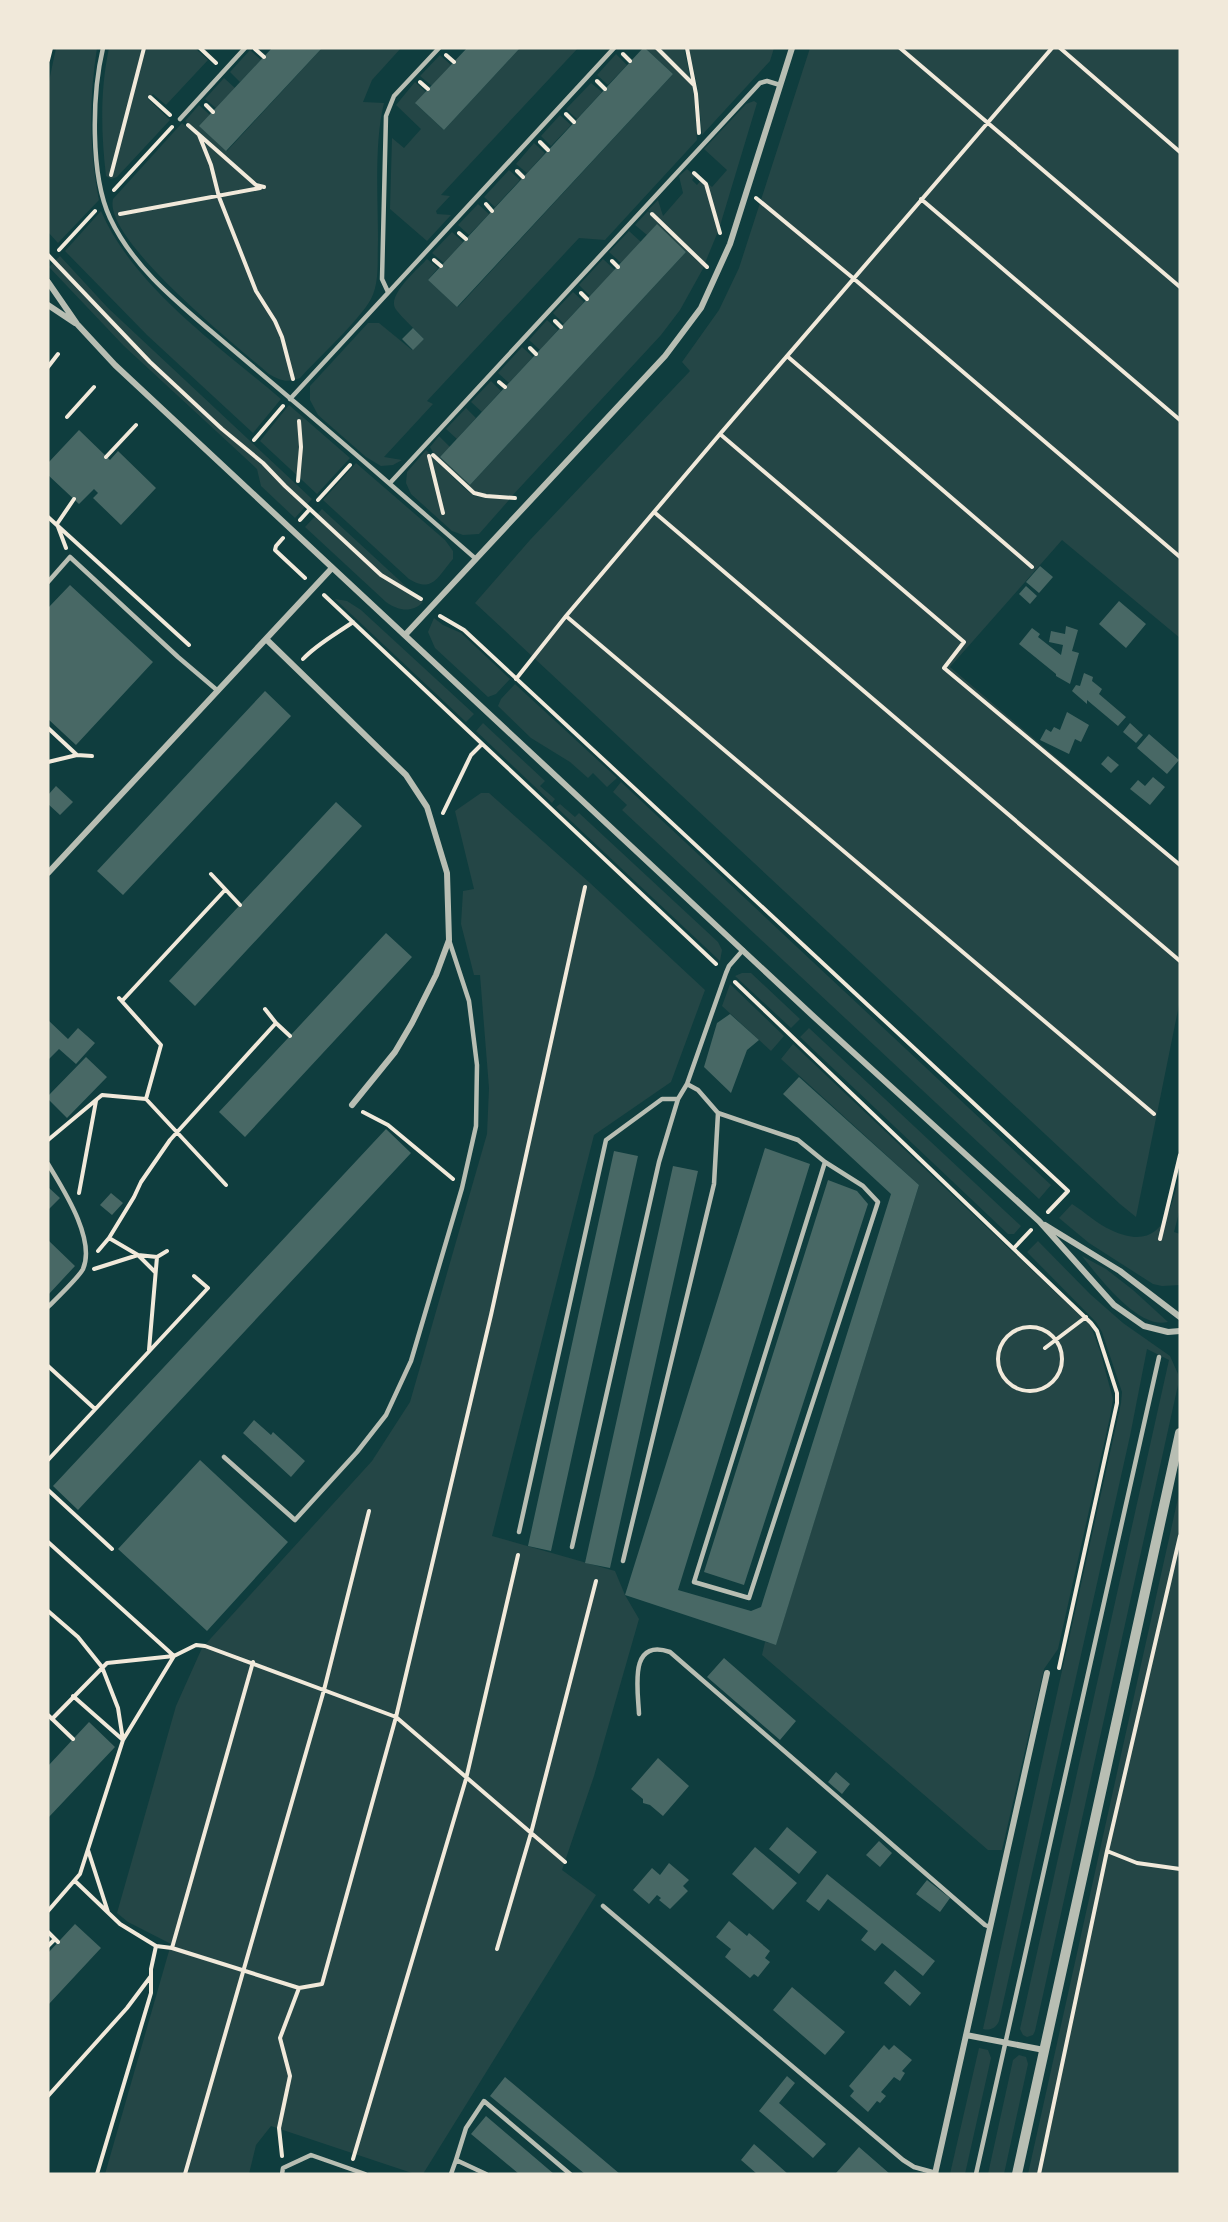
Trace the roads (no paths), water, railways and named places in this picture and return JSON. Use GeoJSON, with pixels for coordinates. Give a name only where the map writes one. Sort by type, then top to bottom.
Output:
{"type":"FeatureCollection","features":[{"type":"Feature","properties":{"kind":"street"},"geometry":{"type":"LineString","coordinates":[[405,635],[665,356],[701,308],[730,244],[792,48]]}},
{"type":"Feature","properties":{"kind":"street"},"geometry":{"type":"LineString","coordinates":[[48,282],[78,324],[115,365],[743,950],[1039,1221],[1093,1283],[1125,1314],[1144,1326],[1168,1332],[1180,1331]]}},
{"type":"Feature","properties":{"kind":"street"},"geometry":{"type":"LineString","coordinates":[[48,305],[78,324]]}},
{"type":"Feature","properties":{"kind":"street"},"geometry":{"type":"LineString","coordinates":[[48,873],[333,567]]}},
{"type":"Feature","properties":{"kind":"street"},"geometry":{"type":"LineString","coordinates":[[266,639],[406,775],[427,807],[447,873],[449,939],[436,975],[395,1052],[352,1105]]}},
{"type":"Feature","properties":{"kind":"street"},"geometry":{"type":"LineString","coordinates":[[1039,1221],[1120,1271],[1180,1317]]}},
{"type":"Feature","properties":{"kind":"street"},"geometry":{"type":"LineString","coordinates":[[1017,2174],[1180,1433]]}},
{"type":"Feature","properties":{"kind":"street"},"geometry":{"type":"LineString","coordinates":[[935,2174],[1047,1673]]}},
{"type":"Feature","properties":{"kind":"street"},"geometry":{"type":"LineString","coordinates":[[966,2035],[1044,2050]]}},
{"type":"Feature","properties":{"kind":"lane"},"geometry":{"type":"LineString","coordinates":[[103,48],[96,96],[95,134],[103,201],[117,231],[133,254],[172,298],[477,560]]}},
{"type":"Feature","properties":{"kind":"lane"},"geometry":{"type":"LineString","coordinates":[[180,119],[245,48]]}},
{"type":"Feature","properties":{"kind":"lane"},"geometry":{"type":"LineString","coordinates":[[388,292],[382,279],[386,116],[394,96],[439,48]]}},
{"type":"Feature","properties":{"kind":"lane"},"geometry":{"type":"LineString","coordinates":[[290,399],[614,48]]}},
{"type":"Feature","properties":{"kind":"lane"},"geometry":{"type":"LineString","coordinates":[[390,483],[760,82],[767,81],[780,85]]}},
{"type":"Feature","properties":{"kind":"lane"},"geometry":{"type":"LineString","coordinates":[[48,582],[70,557],[218,691]]}},
{"type":"Feature","properties":{"kind":"lane"},"geometry":{"type":"LineString","coordinates":[[224,1457],[295,1520],[357,1452],[386,1415],[411,1361],[462,1188],[476,1126],[477,1065],[469,1001],[449,939]]}},
{"type":"Feature","properties":{"kind":"lane"},"geometry":{"type":"LineString","coordinates":[[572,1547],[660,1162],[678,1099],[687,1084],[729,966],[743,950]]}},
{"type":"Feature","properties":{"kind":"lane"},"geometry":{"type":"LineString","coordinates":[[687,1084],[698,1090],[718,1113],[798,1140],[825,1162],[863,1186],[878,1202],[749,1598],[694,1582],[825,1162]]}},
{"type":"Feature","properties":{"kind":"lane"},"geometry":{"type":"LineString","coordinates":[[519,1532],[606,1140],[662,1099],[678,1099]]}},
{"type":"Feature","properties":{"kind":"lane"},"geometry":{"type":"LineString","coordinates":[[623,1561],[714,1184],[718,1113]]}},
{"type":"Feature","properties":{"kind":"lane"},"geometry":{"type":"LineString","coordinates":[[48,1164],[74,1211],[85,1239],[83,1269],[48,1307]]}},
{"type":"Feature","properties":{"kind":"lane"},"geometry":{"type":"LineString","coordinates":[[976,2174],[1159,1357]]}},
{"type":"Feature","properties":{"kind":"lane"},"geometry":{"type":"LineString","coordinates":[[639,1714],[637,1672],[640,1660],[646,1652],[653,1648],[670,1652],[990,1927]]}},
{"type":"Feature","properties":{"kind":"lane"},"geometry":{"type":"LineString","coordinates":[[603,1906],[903,2160],[914,2167],[935,2174]]}},
{"type":"Feature","properties":{"kind":"lane"},"geometry":{"type":"LineString","coordinates":[[451,2174],[466,2128],[484,2101],[570,2174]]}},
{"type":"Feature","properties":{"kind":"lane"},"geometry":{"type":"LineString","coordinates":[[282,2171],[311,2155],[365,2174]]}},
{"type":"Feature","properties":{"kind":"lane"},"geometry":{"type":"LineString","coordinates":[[456,2160],[486,2174]]}}]}
